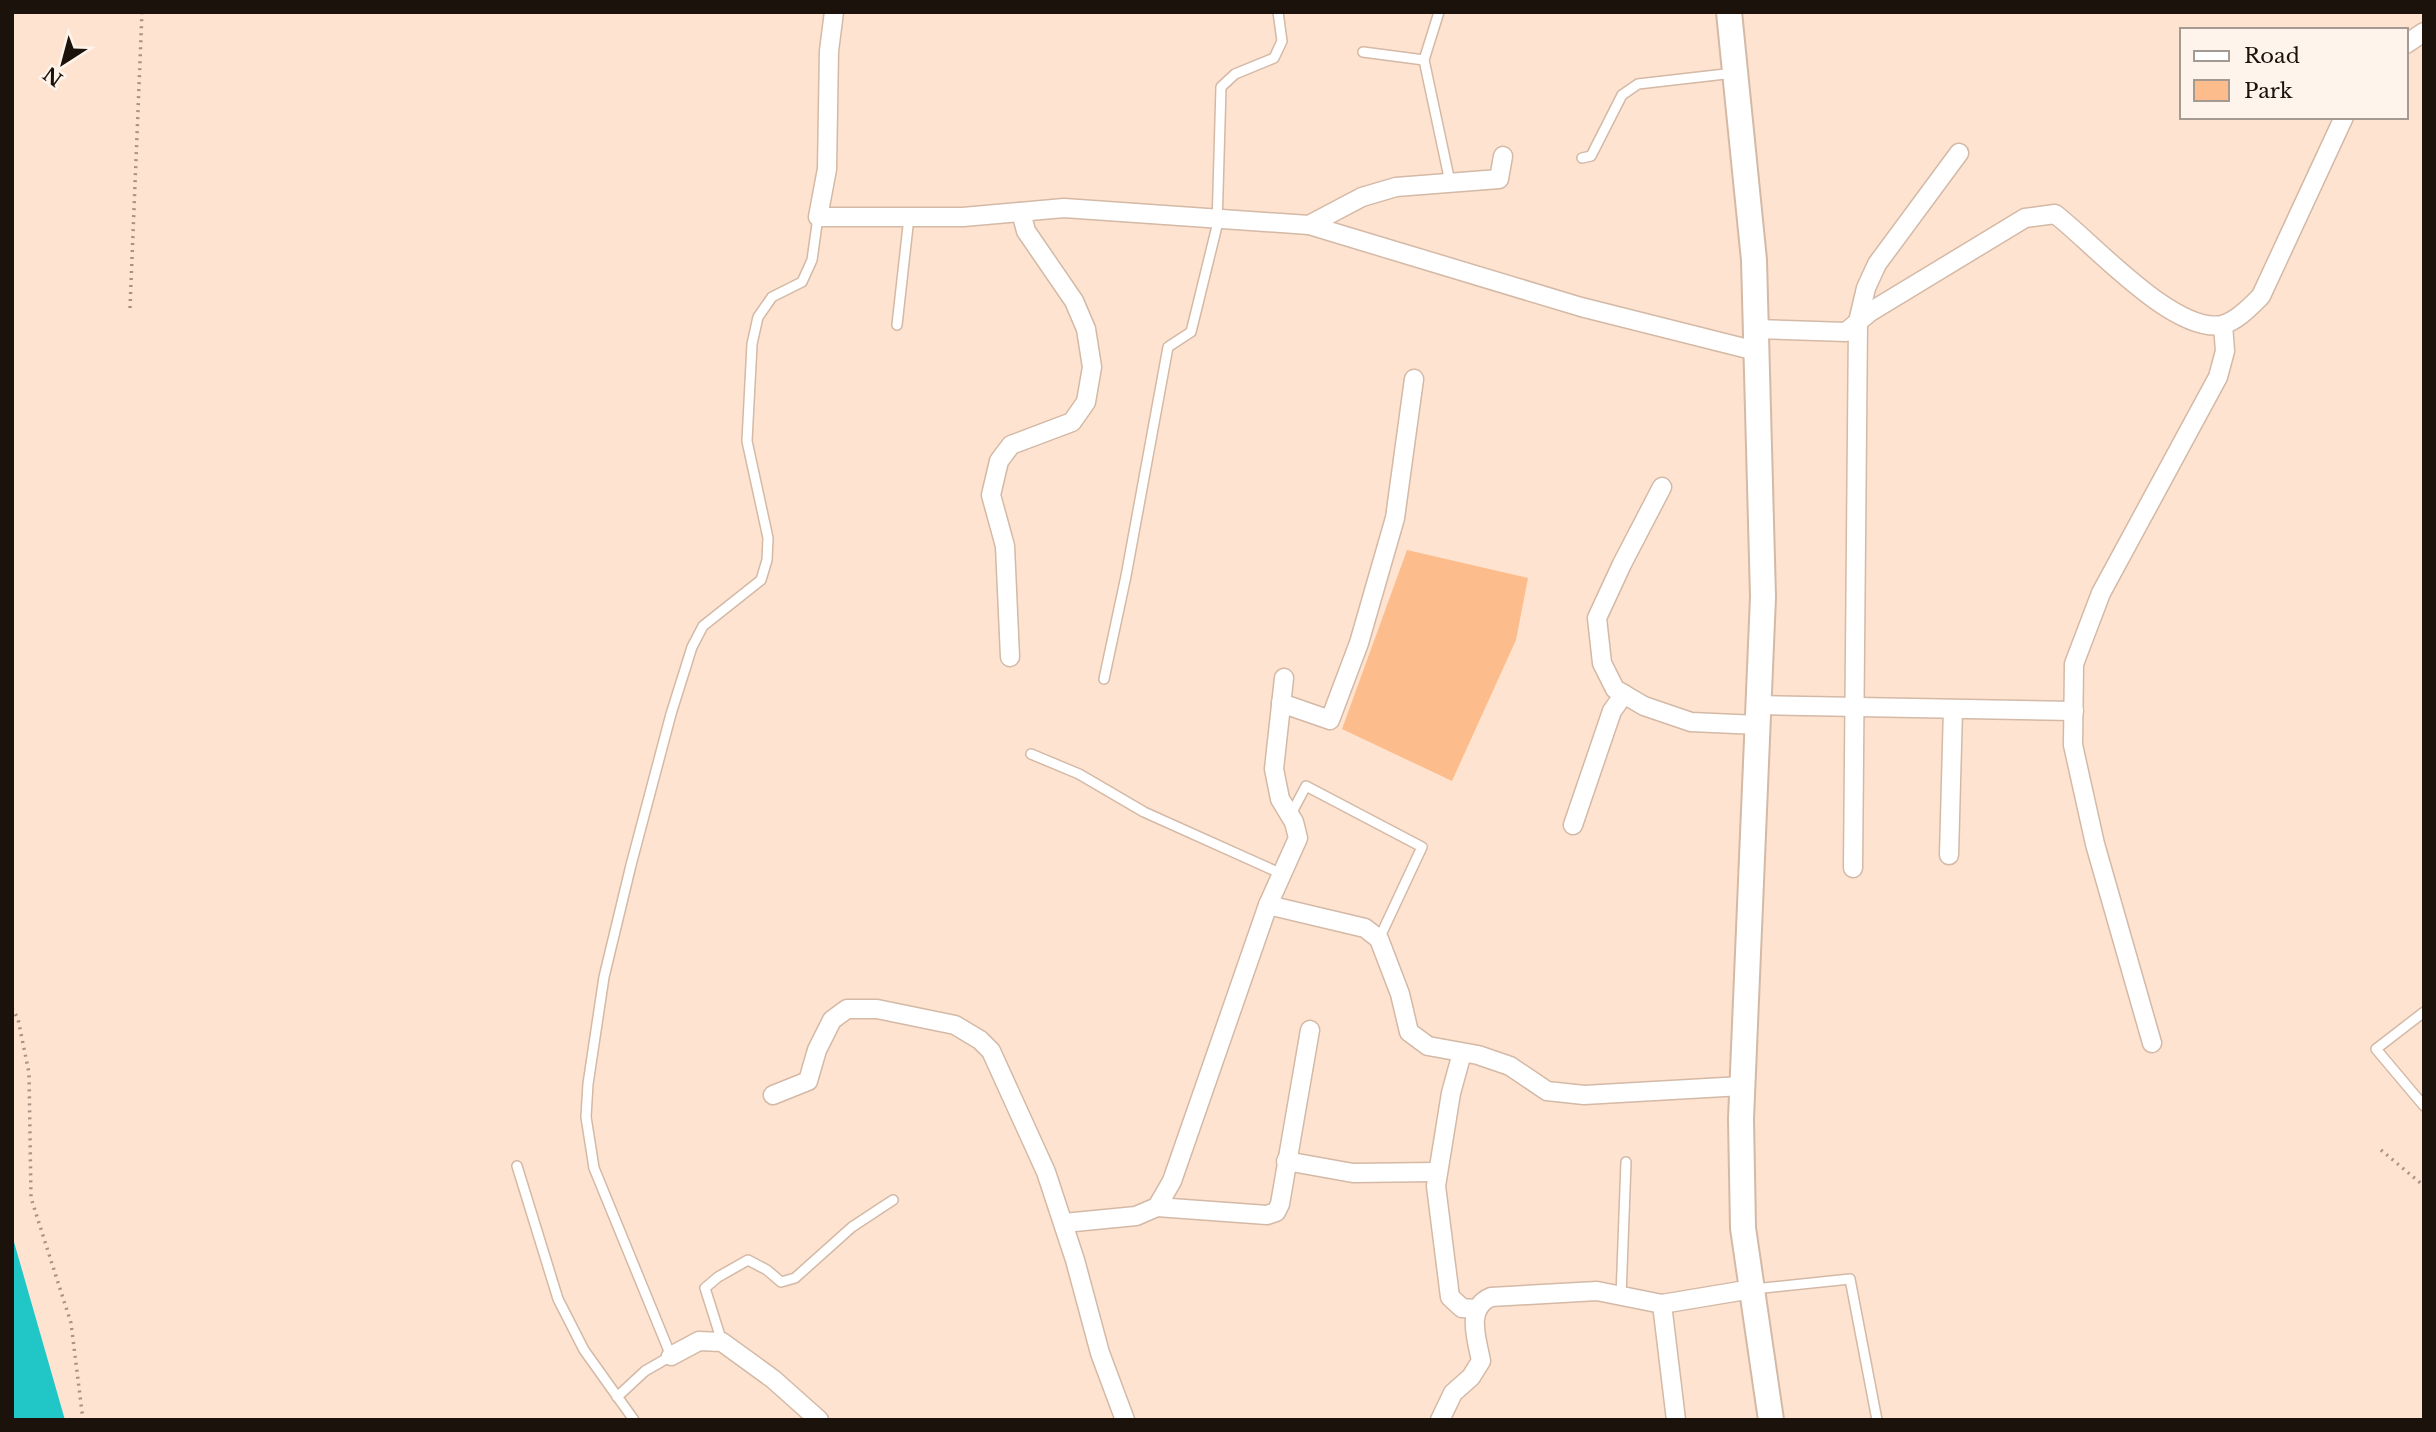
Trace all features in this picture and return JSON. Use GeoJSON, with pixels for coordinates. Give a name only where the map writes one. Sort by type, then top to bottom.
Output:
{"type":"FeatureCollection","features":[{"type":"Feature","properties":{"kind":"street"},"geometry":{"type":"LineString","coordinates":[[834,12],[829,51],[827,169],[818,217],[963,217],[1064,208],[1309,225],[1581,307],[1756,340],[1846,332],[1870,312],[2025,218],[2055,214],[2162,305],[2203,324],[2223,325],[2245,312],[2261,296],[2343,119]]}},
{"type":"Feature","properties":{"kind":"street"},"geometry":{"type":"LineString","coordinates":[[1729,12],[1754,260],[1763,597],[1742,1086],[1743,1228],[1771,1420]]}},
{"type":"Feature","properties":{"kind":"street"},"geometry":{"type":"LineString","coordinates":[[2408,43],[2424,32]]}},
{"type":"Feature","properties":{"kind":"street"},"geometry":{"type":"LineString","coordinates":[[1853,868],[1858,322],[1866,288],[1877,264],[1959,153]]}},
{"type":"Feature","properties":{"kind":"street"},"geometry":{"type":"LineString","coordinates":[[1309,225],[1362,197],[1396,187],[1499,178],[1503,156]]}},
{"type":"Feature","properties":{"kind":"street"},"geometry":{"type":"LineString","coordinates":[[1010,657],[1004,547],[991,495],[999,461],[1011,444],[1072,422],[1086,402],[1091,367],[1087,329],[1074,301],[1026,231],[1021,212]]}},
{"type":"Feature","properties":{"kind":"street"},"geometry":{"type":"LineString","coordinates":[[2152,1043],[2095,844],[2073,745],[2074,663],[2101,593],[2218,377],[2225,351],[2223,325]]}},
{"type":"Feature","properties":{"kind":"street"},"geometry":{"type":"LineString","coordinates":[[1281,703],[1330,720],[1359,643],[1395,518],[1414,379]]}},
{"type":"Feature","properties":{"kind":"street"},"geometry":{"type":"LineString","coordinates":[[1662,487],[1597,618],[1602,663],[1615,689],[1644,706],[1691,722],[1854,706],[2074,711]]}},
{"type":"Feature","properties":{"kind":"street"},"geometry":{"type":"LineString","coordinates":[[1157,1207],[1172,1181],[1268,905],[1298,838],[1290,816],[1279,799],[1274,769],[1284,678]]}},
{"type":"Feature","properties":{"kind":"street"},"geometry":{"type":"LineString","coordinates":[[1573,825],[1612,711],[1623,694]]}},
{"type":"Feature","properties":{"kind":"street"},"geometry":{"type":"LineString","coordinates":[[1949,855],[1954,709]]}},
{"type":"Feature","properties":{"kind":"street"},"geometry":{"type":"LineString","coordinates":[[1268,905],[1365,928],[1379,939],[1400,994],[1409,1032],[1428,1046],[1510,1066],[1547,1091],[1584,1095],[1742,1086]]}},
{"type":"Feature","properties":{"kind":"street"},"geometry":{"type":"LineString","coordinates":[[773,1095],[808,1081],[817,1050],[832,1020],[847,1009],[877,1009],[955,1025],[980,1040],[991,1051],[1046,1172],[1100,1353],[1125,1420]]}},
{"type":"Feature","properties":{"kind":"street"},"geometry":{"type":"LineString","coordinates":[[1063,1223],[1136,1216],[1157,1207],[1267,1215],[1276,1212],[1310,1030]]}},
{"type":"Feature","properties":{"kind":"street"},"geometry":{"type":"LineString","coordinates":[[1462,1053],[1451,1093],[1436,1186],[1450,1297],[1462,1308],[1475,1310]]}},
{"type":"Feature","properties":{"kind":"street"},"geometry":{"type":"LineString","coordinates":[[1286,1161],[1353,1173],[1437,1172]]}},
{"type":"Feature","properties":{"kind":"street"},"geometry":{"type":"LineString","coordinates":[[1440,1420],[1453,1393],[1471,1377],[1481,1361],[1475,1331],[1475,1310],[1481,1301],[1491,1297],[1597,1291],[1662,1304],[1752,1289]]}},
{"type":"Feature","properties":{"kind":"street"},"geometry":{"type":"LineString","coordinates":[[1662,1304],[1676,1420]]}},
{"type":"Feature","properties":{"kind":"street"},"geometry":{"type":"LineString","coordinates":[[671,1356],[699,1341],[722,1342],[773,1379],[818,1420]]}},
{"type":"Feature","properties":{"kind":"lane"},"geometry":{"type":"LineString","coordinates":[[1104,679],[1168,348],[1191,332],[1218,217],[1222,87],[1235,74],[1274,58],[1282,41],[1278,12]]}},
{"type":"Feature","properties":{"kind":"lane"},"geometry":{"type":"LineString","coordinates":[[1439,12],[1424,60],[1450,182]]}},
{"type":"Feature","properties":{"kind":"lane"},"geometry":{"type":"LineString","coordinates":[[1363,52],[1424,60]]}},
{"type":"Feature","properties":{"kind":"lane"},"geometry":{"type":"LineString","coordinates":[[1582,158],[1591,156],[1622,95],[1638,84],[1735,73]]}},
{"type":"Feature","properties":{"kind":"lane"},"geometry":{"type":"LineString","coordinates":[[617,1397],[645,1371],[671,1356],[594,1168],[586,1117],[588,1084],[604,977],[671,714],[692,647],[704,626],[761,580],[767,560],[768,538],[747,441],[752,344],[758,317],[772,297],[802,282],[812,260],[818,217]]}},
{"type":"Feature","properties":{"kind":"lane"},"geometry":{"type":"LineString","coordinates":[[897,325],[909,217]]}},
{"type":"Feature","properties":{"kind":"lane"},"geometry":{"type":"LineString","coordinates":[[1031,754],[1079,774],[1144,813],[1282,874]]}},
{"type":"Feature","properties":{"kind":"lane"},"geometry":{"type":"LineString","coordinates":[[1290,816],[1306,786],[1422,846],[1379,939]]}},
{"type":"Feature","properties":{"kind":"lane"},"geometry":{"type":"LineString","coordinates":[[2424,1012],[2376,1049],[2424,1106]]}},
{"type":"Feature","properties":{"kind":"lane"},"geometry":{"type":"LineString","coordinates":[[1622,1297],[1626,1162]]}},
{"type":"Feature","properties":{"kind":"lane"},"geometry":{"type":"LineString","coordinates":[[517,1166],[558,1299],[584,1350],[634,1420]]}},
{"type":"Feature","properties":{"kind":"lane"},"geometry":{"type":"LineString","coordinates":[[722,1342],[705,1288],[718,1277],[748,1260],[767,1270],[781,1282],[795,1278],[852,1227],[893,1200]]}},
{"type":"Feature","properties":{"kind":"lane"},"geometry":{"type":"LineString","coordinates":[[1752,1289],[1850,1279],[1877,1420]]}},
{"type":"Feature","properties":{"kind":"path"},"geometry":{"type":"LineString","coordinates":[[130,308],[142,12]]}},
{"type":"Feature","properties":{"kind":"path"},"geometry":{"type":"LineString","coordinates":[[12,1008],[18,1019],[29,1073],[31,1198],[71,1323],[83,1420]]}},
{"type":"Feature","properties":{"kind":"path"},"geometry":{"type":"LineString","coordinates":[[2381,1150],[2424,1186]]}},
{"type":"Feature","properties":{"kind":"green space"},"geometry":{"type":"Polygon","coordinates":[[[1407,550],[1528,578],[1516,640],[1452,781],[1342,729],[1407,550]]]}},
{"type":"Feature","properties":{"kind":"water"},"geometry":{"type":"Polygon","coordinates":[[[12,1235],[65,1420],[12,1420],[12,1235]]]}}]}
